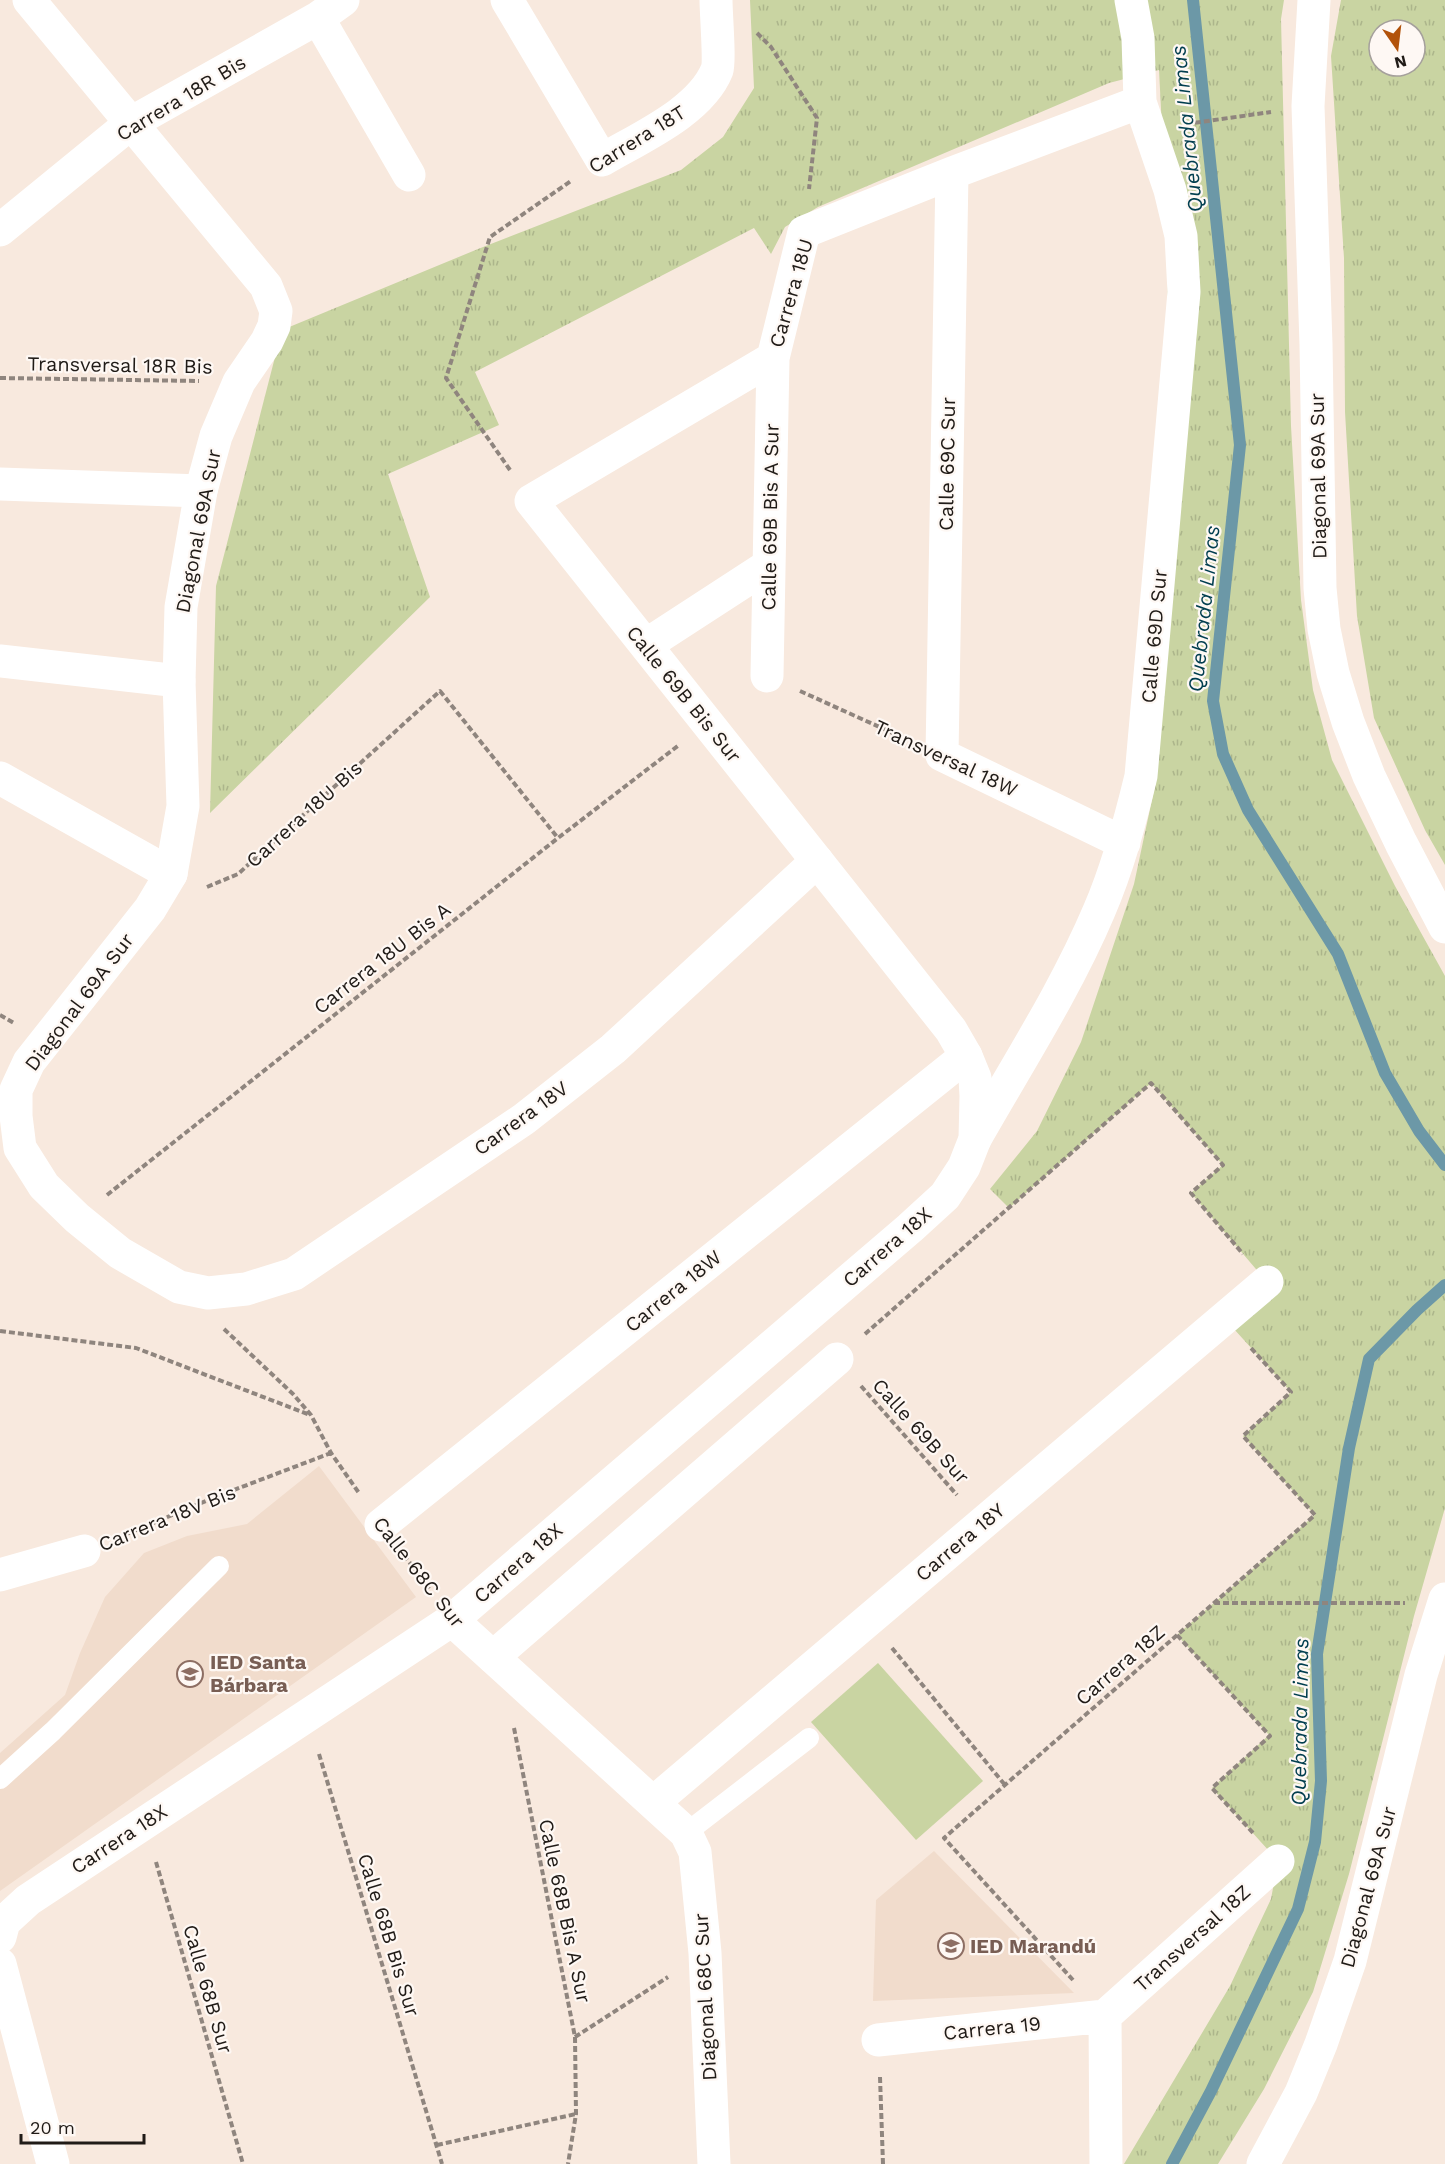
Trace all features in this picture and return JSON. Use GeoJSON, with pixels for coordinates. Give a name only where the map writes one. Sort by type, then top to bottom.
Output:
{"type":"FeatureCollection","features":[{"type":"Feature","properties":{"kind":"street","name":"Diagonal 69A Sur"},"geometry":{"type":"LineString","coordinates":[[10,1143],[16,1116],[16,1090],[29,1062],[150,909],[171,874],[183,806],[179,681],[181,607],[201,491],[216,436],[239,382],[267,341],[274,326],[276,311],[266,286],[29,0]]}},
{"type":"Feature","properties":{"kind":"street"},"geometry":{"type":"LineString","coordinates":[[507,0],[602,160]]}},
{"type":"Feature","properties":{"kind":"street","name":"Carrera 18T"},"geometry":{"type":"LineString","coordinates":[[602,160],[693,104],[706,87],[718,68],[716,0]]}},
{"type":"Feature","properties":{"kind":"street","name":"Calle 69D Sur"},"geometry":{"type":"LineString","coordinates":[[975,1139],[1065,980],[1099,911],[1124,843],[1141,776],[1184,292],[1181,236],[1170,190],[1140,102],[1138,38],[1131,0]]}},
{"type":"Feature","properties":{"kind":"street","name":"Diagonal 69A Sur"},"geometry":{"type":"LineString","coordinates":[[1314,0],[1308,106],[1316,344],[1320,588],[1324,629],[1333,673],[1348,722],[1369,776],[1445,927]]}},
{"type":"Feature","properties":{"kind":"street","name":"Carrera 18R Bis"},"geometry":{"type":"LineString","coordinates":[[0,230],[131,123],[330,9]]}},
{"type":"Feature","properties":{"kind":"street"},"geometry":{"type":"LineString","coordinates":[[330,9],[409,175]]}},
{"type":"Feature","properties":{"kind":"street","name":"Carrera 18U"},"geometry":{"type":"LineString","coordinates":[[531,501],[772,358],[804,232],[1140,102]]}},
{"type":"Feature","properties":{"kind":"street","name":"Calle 69C Sur"},"geometry":{"type":"LineString","coordinates":[[942,755],[952,173]]}},
{"type":"Feature","properties":{"kind":"street","name":"Calle 69B Bis A Sur"},"geometry":{"type":"LineString","coordinates":[[767,676],[772,358]]}},
{"type":"Feature","properties":{"kind":"street"},"geometry":{"type":"LineString","coordinates":[[0,484],[201,491]]}},
{"type":"Feature","properties":{"kind":"street","name":"Calle 69B Bis Sur"},"geometry":{"type":"LineString","coordinates":[[531,501],[951,1030],[975,1078],[975,1139]]}},
{"type":"Feature","properties":{"kind":"street"},"geometry":{"type":"LineString","coordinates":[[646,645],[769,565]]}},
{"type":"Feature","properties":{"kind":"street"},"geometry":{"type":"LineString","coordinates":[[0,661],[179,681]]}},
{"type":"Feature","properties":{"kind":"street","name":"Transversal 18W"},"geometry":{"type":"LineString","coordinates":[[942,755],[1124,843]]}},
{"type":"Feature","properties":{"kind":"street"},"geometry":{"type":"LineString","coordinates":[[0,778],[171,874]]}},
{"type":"Feature","properties":{"kind":"street","name":"Carrera 18V"},"geometry":{"type":"LineString","coordinates":[[77,1218],[120,1253],[179,1287],[208,1293],[246,1289],[294,1274],[525,1119],[604,1056],[817,861]]}},
{"type":"Feature","properties":{"kind":"street","name":"Carrera 18W"},"geometry":{"type":"LineString","coordinates":[[381,1525],[966,1056]]}},
{"type":"Feature","properties":{"kind":"street","name":"Carrera 18X"},"geometry":{"type":"LineString","coordinates":[[1,1925],[27,1900],[452,1620],[945,1196],[964,1167],[975,1139]]}},
{"type":"Feature","properties":{"kind":"street"},"geometry":{"type":"LineString","coordinates":[[10,1143],[44,1185],[77,1218]]}},
{"type":"Feature","properties":{"kind":"street","name":"Carrera 18Y"},"geometry":{"type":"LineString","coordinates":[[654,1802],[1267,1282]]}},
{"type":"Feature","properties":{"kind":"street"},"geometry":{"type":"LineString","coordinates":[[498,1661],[837,1359]]}},
{"type":"Feature","properties":{"kind":"street","name":"Carrera 18V Bis"},"geometry":{"type":"LineString","coordinates":[[0,1575],[84,1551]]}},
{"type":"Feature","properties":{"kind":"street","name":"Diagonal 69A Sur"},"geometry":{"type":"LineString","coordinates":[[1263,2164],[1301,2093],[1350,1961],[1421,1675],[1444,1601]]}},
{"type":"Feature","properties":{"kind":"street","name":"Calle 68C Sur"},"geometry":{"type":"LineString","coordinates":[[452,1620],[686,1833]]}},
{"type":"Feature","properties":{"kind":"street","name":"Diagonal 68C Sur"},"geometry":{"type":"LineString","coordinates":[[686,1833],[695,1852],[705,1953],[714,2164]]}},
{"type":"Feature","properties":{"kind":"street","name":"Transversal 18Z"},"geometry":{"type":"LineString","coordinates":[[1105,2016],[1278,1861]]}},
{"type":"Feature","properties":{"kind":"street"},"geometry":{"type":"LineString","coordinates":[[0,1964],[53,2164]]}},
{"type":"Feature","properties":{"kind":"street"},"geometry":{"type":"LineString","coordinates":[[1105,2016],[1106,2164]]}},
{"type":"Feature","properties":{"kind":"street","name":"Carrera 19"},"geometry":{"type":"LineString","coordinates":[[878,2040],[1105,2016]]}},
{"type":"Feature","properties":{"kind":"lane"},"geometry":{"type":"LineString","coordinates":[[0,1779],[54,1731],[219,1566]]}},
{"type":"Feature","properties":{"kind":"lane"},"geometry":{"type":"LineString","coordinates":[[686,1833],[809,1738]]}},
{"type":"Feature","properties":{"kind":"path"},"geometry":{"type":"LineString","coordinates":[[754,31],[771,46],[817,118],[804,232]]}},
{"type":"Feature","properties":{"kind":"path"},"geometry":{"type":"LineString","coordinates":[[1178,125],[1232,117]]}},
{"type":"Feature","properties":{"kind":"path","name":"Carrera 18T"},"geometry":{"type":"LineString","coordinates":[[531,501],[446,378],[490,237],[602,160]]}},
{"type":"Feature","properties":{"kind":"path","name":"Transversal 18R Bis"},"geometry":{"type":"LineString","coordinates":[[0,378],[239,382]]}},
{"type":"Feature","properties":{"kind":"path","name":"Transversal 18W"},"geometry":{"type":"LineString","coordinates":[[767,676],[942,755]]}},
{"type":"Feature","properties":{"kind":"path","name":"Carrera 18U Bis"},"geometry":{"type":"LineString","coordinates":[[205,887],[238,874],[440,691],[558,838]]}},
{"type":"Feature","properties":{"kind":"path","name":"Carrera 18U Bis A"},"geometry":{"type":"LineString","coordinates":[[77,1218],[558,838],[708,723]]}},
{"type":"Feature","properties":{"kind":"path"},"geometry":{"type":"LineString","coordinates":[[837,1359],[1151,1083],[1223,1165],[1191,1193],[1267,1282]]}},
{"type":"Feature","properties":{"kind":"path","name":"Carrera 18Z"},"geometry":{"type":"LineString","coordinates":[[1105,2016],[944,1838],[1315,1515],[1243,1436],[1292,1392],[1224,1318]]}},
{"type":"Feature","properties":{"kind":"path","name":"Calle 68C Sur"},"geometry":{"type":"LineString","coordinates":[[223,1328],[293,1394],[311,1415],[331,1453],[452,1620]]}},
{"type":"Feature","properties":{"kind":"path"},"geometry":{"type":"LineString","coordinates":[[0,1331],[136,1348],[311,1415]]}},
{"type":"Feature","properties":{"kind":"path","name":"Calle 69B Sur"},"geometry":{"type":"LineString","coordinates":[[837,1359],[982,1523]]}},
{"type":"Feature","properties":{"kind":"path","name":"Carrera 18V Bis"},"geometry":{"type":"LineString","coordinates":[[84,1551],[331,1453]]}},
{"type":"Feature","properties":{"kind":"path"},"geometry":{"type":"LineString","coordinates":[[1213,1603],[1444,1601]]}},
{"type":"Feature","properties":{"kind":"path"},"geometry":{"type":"LineString","coordinates":[[868,1620],[1005,1785]]}},
{"type":"Feature","properties":{"kind":"path"},"geometry":{"type":"LineString","coordinates":[[1177,1635],[1270,1736],[1212,1788],[1278,1861]]}},
{"type":"Feature","properties":{"kind":"path","name":"Calle 68B Bis A Sur"},"geometry":{"type":"LineString","coordinates":[[498,1661],[575,2037],[576,2114],[568,2164]]}},
{"type":"Feature","properties":{"kind":"path","name":"Calle 68B Bis Sur"},"geometry":{"type":"LineString","coordinates":[[307,1716],[442,2164]]}},
{"type":"Feature","properties":{"kind":"path","name":"Calle 68B Sur"},"geometry":{"type":"LineString","coordinates":[[144,1822],[243,2164]]}},
{"type":"Feature","properties":{"kind":"path"},"geometry":{"type":"LineString","coordinates":[[575,2037],[705,1953]]}},
{"type":"Feature","properties":{"kind":"path"},"geometry":{"type":"LineString","coordinates":[[878,2040],[883,2164]]}},
{"type":"Feature","properties":{"kind":"path"},"geometry":{"type":"LineString","coordinates":[[437,2145],[576,2114]]}},
{"type":"Feature","properties":{"kind":"shaded area","name":"IED Santa Bárbara"},"geometry":{"type":"Polygon","coordinates":[[[319,1466],[416,1597],[0,1891],[0,1753],[65,1695],[80,1653],[105,1597],[144,1553],[187,1536],[247,1524],[319,1466]]]}},
{"type":"Feature","properties":{"kind":"shaded area","name":"IED Marandú"},"geometry":{"type":"Polygon","coordinates":[[[934,1851],[1074,1993],[873,2001],[876,1900],[934,1851]]]}},
{"type":"Feature","properties":{"kind":"green space"},"geometry":{"type":"Polygon","coordinates":[[[750,0],[1284,0],[1281,19],[1291,426],[1301,600],[1313,690],[1332,760],[1395,886],[1445,976],[1445,1508],[1414,1616],[1349,1874],[1313,1992],[1264,2089],[1218,2164],[1124,2164],[1230,1986],[1271,1899],[1278,1861],[1212,1788],[1269,1735],[1177,1635],[1315,1515],[1243,1436],[1291,1392],[1224,1318],[1267,1282],[1191,1193],[1223,1165],[1151,1083],[1009,1208],[990,1189],[1037,1131],[1081,1042],[1134,884],[1156,781],[1166,523],[1168,246],[1159,70],[1109,83],[818,207],[785,227],[771,254],[754,228],[475,372],[499,425],[388,474],[430,597],[210,813],[216,586],[282,330],[478,249],[681,170],[723,137],[754,88],[750,0]]]}},
{"type":"Feature","properties":{"kind":"green space"},"geometry":{"type":"Polygon","coordinates":[[[1341,0],[1445,0],[1445,865],[1425,830],[1374,718],[1357,616],[1345,412],[1344,258],[1331,56],[1341,0]]]}},
{"type":"Feature","properties":{"kind":"green space"},"geometry":{"type":"Polygon","coordinates":[[[878,1663],[983,1781],[916,1840],[811,1722],[878,1663]]]}},
{"type":"Feature","properties":{"kind":"waterway","name":"Quebrada Limas"},"geometry":{"type":"LineString","coordinates":[[1193,0],[1240,445],[1213,701],[1223,754],[1248,810],[1338,954],[1385,1073],[1419,1131],[1445,1165]]}},
{"type":"Feature","properties":{"kind":"waterway","name":"Quebrada Limas"},"geometry":{"type":"LineString","coordinates":[[1172,2164],[1211,2091],[1298,1909],[1315,1842],[1321,1781],[1317,1654],[1349,1448],[1369,1359],[1445,1285]]}},
{"type":"Feature","properties":{"kind":"place","name":"IED Santa Bárbara"},"geometry":{"type":"Point","coordinates":[190,1674]}},
{"type":"Feature","properties":{"kind":"place","name":"IED Marandú"},"geometry":{"type":"Point","coordinates":[951,1946]}}]}
